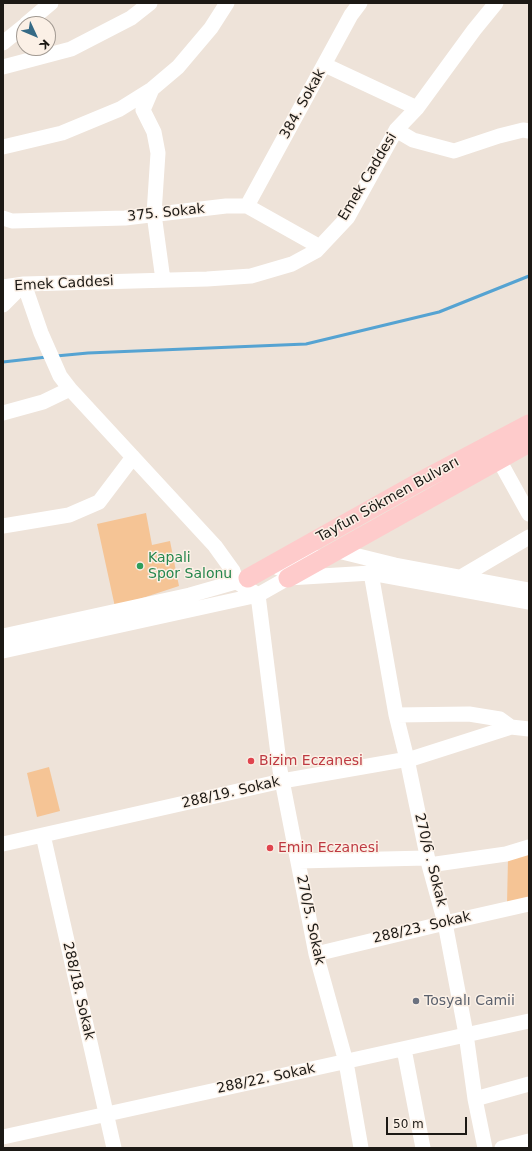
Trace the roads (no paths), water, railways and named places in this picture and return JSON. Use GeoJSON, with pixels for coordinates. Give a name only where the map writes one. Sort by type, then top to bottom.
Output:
{"type":"FeatureCollection","features":[{"type":"Feature","properties":{"kind":"main road","name":"Tayfun Sökmen Bulvarı"},"geometry":{"type":"LineString","coordinates":[[242,580],[421,481],[529,424]]}},
{"type":"Feature","properties":{"kind":"main road","name":"Tayfun Sökmen Bulvarı"},"geometry":{"type":"LineString","coordinates":[[288,578],[529,443]]}},
{"type":"Feature","properties":{"kind":"street"},"geometry":{"type":"LineString","coordinates":[[36,16],[51,3]]}},
{"type":"Feature","properties":{"kind":"street"},"geometry":{"type":"LineString","coordinates":[[3,67],[71,49],[131,18],[150,3]]}},
{"type":"Feature","properties":{"kind":"street"},"geometry":{"type":"LineString","coordinates":[[3,147],[62,133],[120,109],[152,89],[178,67],[211,28],[226,3]]}},
{"type":"Feature","properties":{"kind":"street","name":"384. Sokak"},"geometry":{"type":"LineString","coordinates":[[247,206],[360,3]]}},
{"type":"Feature","properties":{"kind":"street","name":"Emek Caddesi"},"geometry":{"type":"LineString","coordinates":[[3,287],[24,284],[251,276],[292,264],[316,251],[348,217],[396,130],[417,108],[474,30],[496,3]]}},
{"type":"Feature","properties":{"kind":"street"},"geometry":{"type":"LineString","coordinates":[[3,43],[16,32]]}},
{"type":"Feature","properties":{"kind":"street"},"geometry":{"type":"LineString","coordinates":[[325,65],[417,108]]}},
{"type":"Feature","properties":{"kind":"street"},"geometry":{"type":"LineString","coordinates":[[152,89],[142,110],[154,132],[158,153],[154,214],[164,280]]}},
{"type":"Feature","properties":{"kind":"street"},"geometry":{"type":"LineString","coordinates":[[396,130],[413,140],[454,151],[527,128]]}},
{"type":"Feature","properties":{"kind":"street","name":"375. Sokak"},"geometry":{"type":"LineString","coordinates":[[3,218],[12,221],[125,218],[226,206],[247,206],[320,247]]}},
{"type":"Feature","properties":{"kind":"street"},"geometry":{"type":"LineString","coordinates":[[3,305],[24,284],[41,333],[60,376],[70,389],[215,546],[242,580],[258,595]]}},
{"type":"Feature","properties":{"kind":"street"},"geometry":{"type":"LineString","coordinates":[[3,413],[43,402],[70,389]]}},
{"type":"Feature","properties":{"kind":"street"},"geometry":{"type":"LineString","coordinates":[[3,526],[69,515],[99,502],[133,457]]}},
{"type":"Feature","properties":{"kind":"street"},"geometry":{"type":"LineString","coordinates":[[499,460],[529,514]]}},
{"type":"Feature","properties":{"kind":"street"},"geometry":{"type":"LineString","coordinates":[[460,577],[529,537]]}},
{"type":"Feature","properties":{"kind":"street"},"geometry":{"type":"LineString","coordinates":[[3,636],[190,595],[242,580],[296,561],[322,557],[338,551],[395,565],[529,590]]}},
{"type":"Feature","properties":{"kind":"street"},"geometry":{"type":"LineString","coordinates":[[3,651],[258,595],[288,578],[371,573],[529,602]]}},
{"type":"Feature","properties":{"kind":"street","name":"270/6 . Sokak"},"geometry":{"type":"LineString","coordinates":[[371,573],[396,715],[407,759],[428,862],[445,922],[466,1034],[475,1099],[485,1148]]}},
{"type":"Feature","properties":{"kind":"street","name":"270/5. Sokak"},"geometry":{"type":"LineString","coordinates":[[258,595],[282,781],[316,954],[346,1062],[362,1148]]}},
{"type":"Feature","properties":{"kind":"street"},"geometry":{"type":"LineString","coordinates":[[396,715],[469,714],[500,719],[511,727]]}},
{"type":"Feature","properties":{"kind":"street","name":"288/19. Sokak"},"geometry":{"type":"LineString","coordinates":[[3,844],[282,781],[407,759],[511,727],[529,729]]}},
{"type":"Feature","properties":{"kind":"street","name":"288/18. Sokak"},"geometry":{"type":"LineString","coordinates":[[43,835],[114,1148]]}},
{"type":"Feature","properties":{"kind":"street"},"geometry":{"type":"LineString","coordinates":[[298,861],[428,862],[506,854],[529,847]]}},
{"type":"Feature","properties":{"kind":"street","name":"288/23. Sokak"},"geometry":{"type":"LineString","coordinates":[[316,954],[445,922],[529,904]]}},
{"type":"Feature","properties":{"kind":"street","name":"288/22. Sokak"},"geometry":{"type":"LineString","coordinates":[[3,1137],[529,1021]]}},
{"type":"Feature","properties":{"kind":"street"},"geometry":{"type":"LineString","coordinates":[[404,1049],[423,1148]]}},
{"type":"Feature","properties":{"kind":"street"},"geometry":{"type":"LineString","coordinates":[[475,1099],[529,1084]]}},
{"type":"Feature","properties":{"kind":"street"},"geometry":{"type":"LineString","coordinates":[[502,1148],[529,1141]]}},
{"type":"Feature","properties":{"kind":"waterway"},"geometry":{"type":"LineString","coordinates":[[56,356],[88,353],[306,344],[439,312],[529,276]]}},
{"type":"Feature","properties":{"kind":"waterway"},"geometry":{"type":"LineString","coordinates":[[3,362],[47,357]]}},
{"type":"Feature","properties":{"kind":"place","name":"Kapali Spor Salonu"},"geometry":{"type":"Point","coordinates":[140,566]}},
{"type":"Feature","properties":{"kind":"place","name":"Bizim Eczanesi"},"geometry":{"type":"Point","coordinates":[251,761]}},
{"type":"Feature","properties":{"kind":"place","name":"Emin Eczanesi"},"geometry":{"type":"Point","coordinates":[270,848]}},
{"type":"Feature","properties":{"kind":"place","name":"Tosyalı Camii"},"geometry":{"type":"Point","coordinates":[416,1001]}}]}
